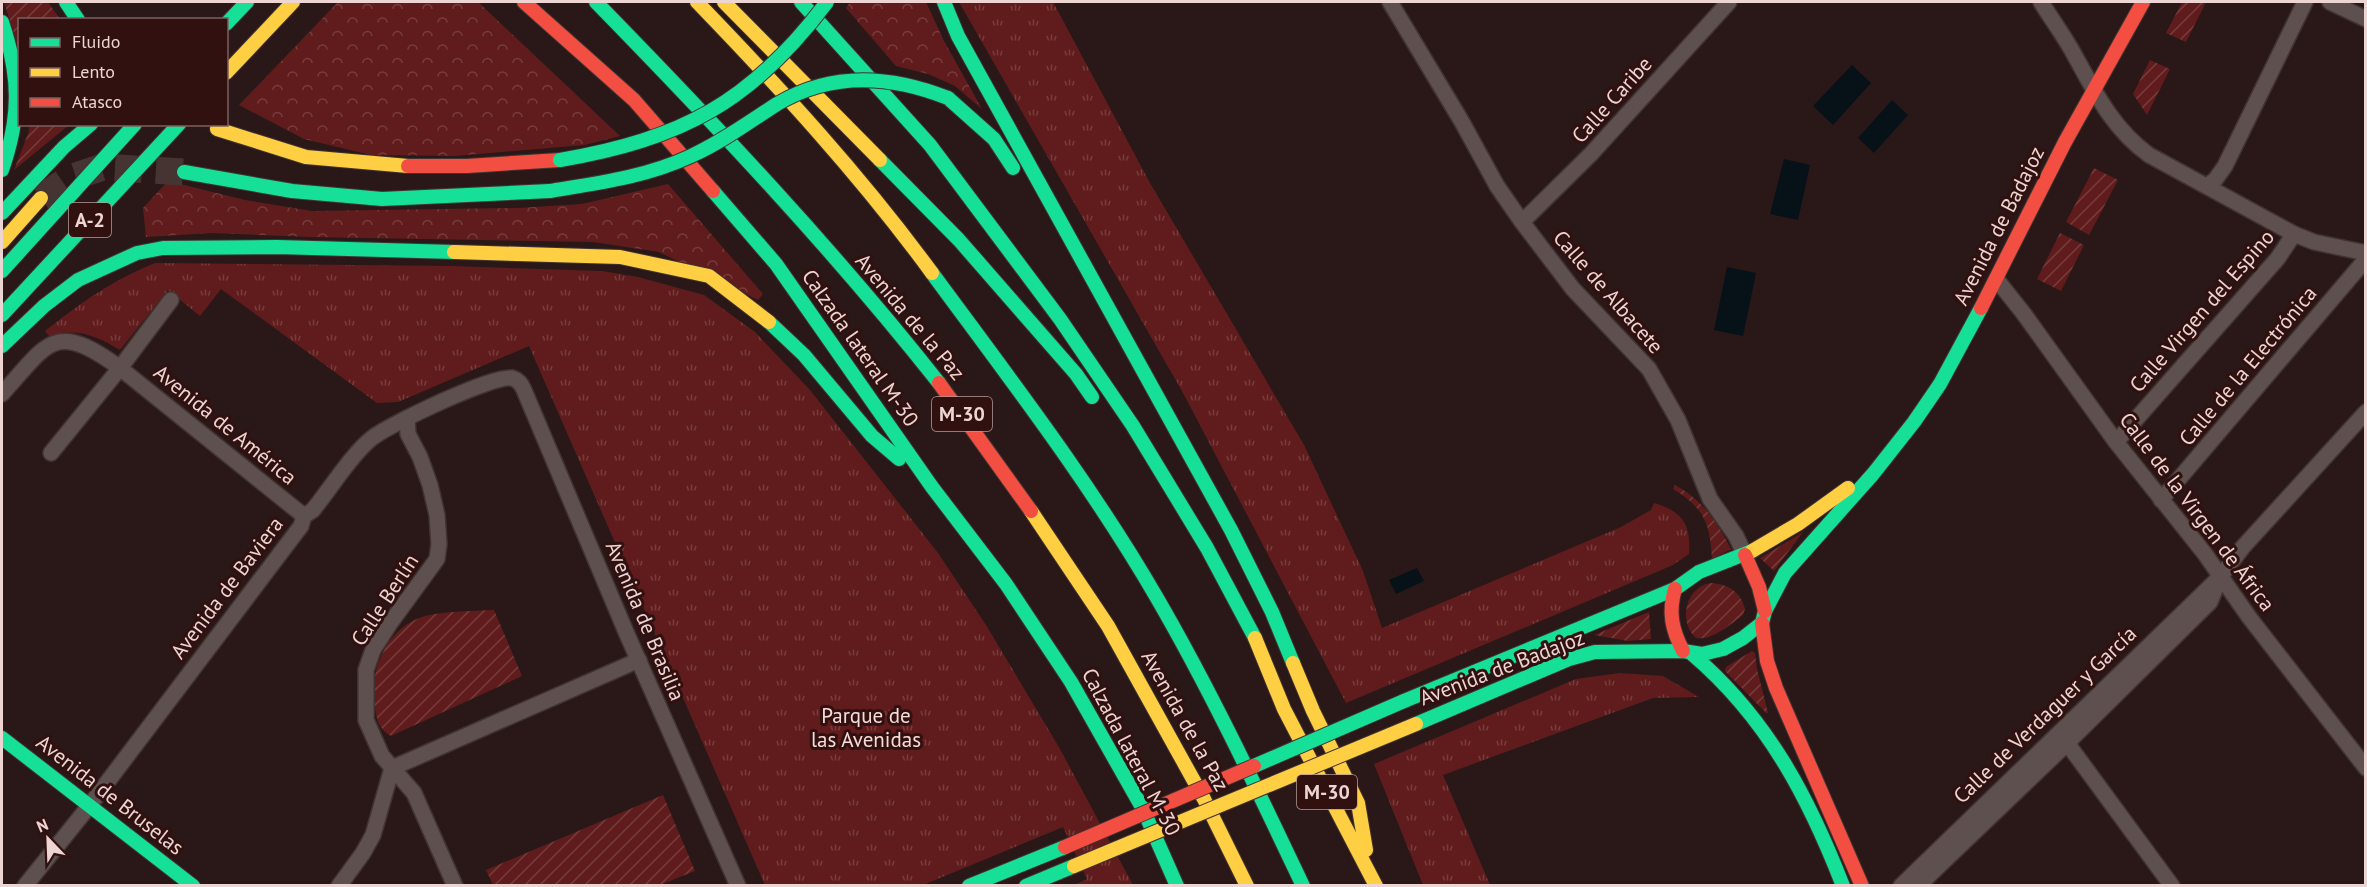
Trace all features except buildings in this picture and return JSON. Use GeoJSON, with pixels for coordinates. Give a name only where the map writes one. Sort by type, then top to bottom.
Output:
{"type":"FeatureCollection","features":[{"type":"Feature","properties":{"kind":"main road"},"geometry":{"type":"LineString","coordinates":[[66,2],[77,18]]}},
{"type":"Feature","properties":{"kind":"main road"},"geometry":{"type":"LineString","coordinates":[[228,22],[247,2]]}},
{"type":"Feature","properties":{"kind":"main road"},"geometry":{"type":"LineString","coordinates":[[228,71],[293,2]]}},
{"type":"Feature","properties":{"kind":"main road"},"geometry":{"type":"LineString","coordinates":[[274,22],[303,2]]}},
{"type":"Feature","properties":{"kind":"main road","name":"Calzada lateral M-30"},"geometry":{"type":"LineString","coordinates":[[524,2],[634,100],[776,264],[932,487],[1006,584],[1071,682],[1143,808],[1177,885]]}},
{"type":"Feature","properties":{"kind":"main road","name":"Avenida de la Paz"},"geometry":{"type":"LineString","coordinates":[[596,2],[696,104],[852,278],[961,411],[1019,492],[1108,626],[1204,799],[1247,885]]}},
{"type":"Feature","properties":{"kind":"main road","name":"Avenida de la Paz"},"geometry":{"type":"LineString","coordinates":[[697,2],[782,90],[903,233],[1066,455],[1157,598],[1238,750],[1303,885]]}},
{"type":"Feature","properties":{"kind":"main road"},"geometry":{"type":"LineString","coordinates":[[724,2],[959,240],[1076,374],[1104,412]]}},
{"type":"Feature","properties":{"kind":"main road","name":"M-30"},"geometry":{"type":"LineString","coordinates":[[801,2],[930,145],[1060,319],[1133,426],[1207,548],[1253,633],[1284,709],[1373,880]]}},
{"type":"Feature","properties":{"kind":"main road"},"geometry":{"type":"LineString","coordinates":[[217,129],[306,157],[392,166],[467,166],[560,160],[598,155],[635,145],[675,130],[705,116],[735,96],[766,72],[793,45],[827,2]]}},
{"type":"Feature","properties":{"kind":"main road"},"geometry":{"type":"LineString","coordinates":[[944,2],[958,36],[1151,383],[1231,530],[1272,612],[1313,711],[1358,803],[1373,880]]}},
{"type":"Feature","properties":{"kind":"main road","name":"Avenida de Badajoz"},"geometry":{"type":"LineString","coordinates":[[1026,885],[1569,659],[1594,652],[1710,653],[1735,644],[1763,617],[1785,573],[1873,474],[1914,422],[1940,384],[2093,90],[2143,2]]}},
{"type":"Feature","properties":{"kind":"main road"},"geometry":{"type":"LineString","coordinates":[[2,22],[18,86]]}},
{"type":"Feature","properties":{"kind":"main road"},"geometry":{"type":"LineString","coordinates":[[184,172],[292,192],[382,198],[550,191],[622,180],[673,164],[717,143],[799,92],[829,83],[859,78],[897,80],[926,88],[948,98],[994,139],[1151,383]]}},
{"type":"Feature","properties":{"kind":"main road"},"geometry":{"type":"LineString","coordinates":[[2,170],[13,142],[18,99]]}},
{"type":"Feature","properties":{"kind":"main road"},"geometry":{"type":"LineString","coordinates":[[2,213],[64,147],[89,126]]}},
{"type":"Feature","properties":{"kind":"main road","name":"A-2"},"geometry":{"type":"LineString","coordinates":[[2,271],[133,126]]}},
{"type":"Feature","properties":{"kind":"main road","name":"A-2"},"geometry":{"type":"LineString","coordinates":[[2,315],[177,126]]}},
{"type":"Feature","properties":{"kind":"main road"},"geometry":{"type":"LineString","coordinates":[[2,242],[41,198]]}},
{"type":"Feature","properties":{"kind":"main road"},"geometry":{"type":"LineString","coordinates":[[2,346],[44,306],[78,280],[137,252],[163,248],[277,247],[620,256],[709,276],[759,312],[804,355],[872,436],[932,487]]}},
{"type":"Feature","properties":{"kind":"main road","name":"Avenida de Badajoz"},"geometry":{"type":"LineString","coordinates":[[969,885],[1065,847],[1404,701],[1675,589],[1690,577],[1745,555],[1819,510],[1881,462]]}},
{"type":"Feature","properties":{"kind":"main road"},"geometry":{"type":"LineString","coordinates":[[1745,555],[1760,587],[1767,661],[1776,688],[1862,885]]}},
{"type":"Feature","properties":{"kind":"main road"},"geometry":{"type":"LineString","coordinates":[[1675,589],[1672,599],[1673,633],[1687,653],[1738,697],[1788,766],[1843,885]]}},
{"type":"Feature","properties":{"kind":"main road"},"geometry":{"type":"LineString","coordinates":[[1225,611],[1255,668],[1284,709]]}},
{"type":"Feature","properties":{"kind":"main road","name":"Avenida de Bruselas"},"geometry":{"type":"LineString","coordinates":[[2,738],[193,885]]}},
{"type":"Feature","properties":{"kind":"main road"},"geometry":{"type":"LineString","coordinates":[[1164,858],[1168,885]]}},
{"type":"Feature","properties":{"kind":"street","name":"Calle de Albacete"},"geometry":{"type":"LineString","coordinates":[[1390,2],[1462,122],[1497,186],[1522,222],[1573,289],[1649,369],[1678,420],[1710,500],[1736,536],[1745,555]]}},
{"type":"Feature","properties":{"kind":"street","name":"Calle Caribe"},"geometry":{"type":"LineString","coordinates":[[1522,222],[1591,154],[1729,2]]}},
{"type":"Feature","properties":{"kind":"street"},"geometry":{"type":"LineString","coordinates":[[2041,2],[2075,54],[2093,90],[2115,124],[2135,145],[2149,155],[2294,234],[2314,242],[2366,253]]}},
{"type":"Feature","properties":{"kind":"street"},"geometry":{"type":"LineString","coordinates":[[2207,186],[2226,166],[2305,2]]}},
{"type":"Feature","properties":{"kind":"street"},"geometry":{"type":"LineString","coordinates":[[2330,2],[2366,19]]}},
{"type":"Feature","properties":{"kind":"street","name":"Calle Virgen del Espino"},"geometry":{"type":"LineString","coordinates":[[2116,442],[2278,258],[2294,234]]}},
{"type":"Feature","properties":{"kind":"street","name":"Calle de la Electrónica"},"geometry":{"type":"LineString","coordinates":[[2162,500],[2366,259]]}},
{"type":"Feature","properties":{"kind":"street","name":"Calle de la Virgen de África"},"geometry":{"type":"LineString","coordinates":[[1996,280],[2024,314],[2116,442],[2366,768]]}},
{"type":"Feature","properties":{"kind":"street","name":"Avenida de América"},"geometry":{"type":"LineString","coordinates":[[51,453],[120,368],[171,300]]}},
{"type":"Feature","properties":{"kind":"street","name":"Avenida de América"},"geometry":{"type":"LineString","coordinates":[[2,394],[50,344],[64,340],[78,342],[95,350],[120,368],[304,516]]}},
{"type":"Feature","properties":{"kind":"street","name":"Avenida de Baviera"},"geometry":{"type":"LineString","coordinates":[[25,885],[90,805],[301,526],[304,516],[313,510],[364,446],[385,429],[407,418],[494,380],[510,378]]}},
{"type":"Feature","properties":{"kind":"street","name":"Avenida de Brasilia"},"geometry":{"type":"LineString","coordinates":[[510,378],[521,384],[524,390],[738,885]]}},
{"type":"Feature","properties":{"kind":"street","name":"Calle de Verdaguer y García"},"geometry":{"type":"LineString","coordinates":[[1901,885],[2211,602],[2220,577],[2243,547],[2360,429],[2366,412]]}},
{"type":"Feature","properties":{"kind":"street","name":"Calle Berlín"},"geometry":{"type":"LineString","coordinates":[[407,418],[408,434],[420,457],[437,515],[439,544],[437,559],[373,650],[366,670],[366,720],[375,744],[414,793],[454,885]]}},
{"type":"Feature","properties":{"kind":"street"},"geometry":{"type":"LineString","coordinates":[[339,885],[363,853],[373,835],[392,768],[639,660]]}},
{"type":"Feature","properties":{"kind":"street"},"geometry":{"type":"LineString","coordinates":[[2061,739],[2172,885]]}},
{"type":"Feature","properties":{"kind":"street","name":"Calle de Verdaguer y García"},"geometry":{"type":"LineString","coordinates":[[1918,885],[2061,739]]}},
{"type":"Feature","properties":{"kind":"green space"},"geometry":{"type":"Polygon","coordinates":[[[4,2],[48,2],[59,18],[18,18],[18,47],[4,2]]]}},
{"type":"Feature","properties":{"kind":"green space"},"geometry":{"type":"Polygon","coordinates":[[[338,2],[478,2],[620,136],[585,145],[455,156],[371,155],[304,139],[239,105],[338,2]]]}},
{"type":"Feature","properties":{"kind":"green space"},"geometry":{"type":"Polygon","coordinates":[[[850,2],[926,2],[944,41],[982,109],[955,86],[928,74],[896,66],[846,8],[850,2]]]}},
{"type":"Feature","properties":{"kind":"green space"},"geometry":{"type":"Polygon","coordinates":[[[959,2],[1053,2],[1150,183],[1304,445],[1363,571],[1382,628],[1621,527],[1651,510],[1654,503],[1672,511],[1683,521],[1688,535],[1689,554],[1673,565],[1346,703],[1182,391],[959,2]]]}},
{"type":"Feature","properties":{"kind":"green space"},"geometry":{"type":"Polygon","coordinates":[[[2182,2],[2206,2],[2186,42],[2166,33],[2182,2]]]}},
{"type":"Feature","properties":{"kind":"green space"},"geometry":{"type":"Polygon","coordinates":[[[2150,60],[2170,69],[2147,115],[2133,94],[2150,60]]]}},
{"type":"Feature","properties":{"kind":"green space"},"geometry":{"type":"Polygon","coordinates":[[[29,126],[68,126],[14,170],[29,126]]]}},
{"type":"Feature","properties":{"kind":"green space"},"geometry":{"type":"Polygon","coordinates":[[[2094,168],[2118,180],[2089,235],[2066,222],[2094,168]]]}},
{"type":"Feature","properties":{"kind":"green space"},"geometry":{"type":"Polygon","coordinates":[[[168,181],[245,200],[312,211],[518,208],[582,204],[668,184],[763,294],[758,300],[659,252],[593,242],[212,233],[146,237],[143,208],[168,181]]]}},
{"type":"Feature","properties":{"kind":"green space"},"geometry":{"type":"Polygon","coordinates":[[[2060,233],[2084,245],[2061,291],[2037,279],[2060,233]]]}},
{"type":"Feature","properties":{"kind":"green space","name":"Parque de las Avenidas"},"geometry":{"type":"Polygon","coordinates":[[[155,263],[451,266],[602,271],[638,277],[704,295],[755,332],[810,390],[938,553],[986,625],[1060,749],[1133,885],[1074,885],[1087,879],[1063,827],[923,885],[765,885],[529,346],[398,402],[377,403],[221,289],[200,316],[168,290],[120,350],[86,334],[69,332],[49,336],[45,331],[97,293],[124,277],[155,263]]]}},
{"type":"Feature","properties":{"kind":"green space"},"geometry":{"type":"Polygon","coordinates":[[[1675,485],[1694,498],[1708,512],[1731,549],[1712,559],[1707,526],[1703,518],[1692,503],[1673,489],[1675,485]]]}},
{"type":"Feature","properties":{"kind":"green space"},"geometry":{"type":"Polygon","coordinates":[[[1803,532],[1774,571],[1760,558],[1803,532]]]}},
{"type":"Feature","properties":{"kind":"green space"},"geometry":{"type":"Polygon","coordinates":[[[1711,583],[1733,590],[1745,609],[1743,615],[1721,631],[1708,637],[1696,638],[1687,623],[1687,606],[1695,591],[1711,583]]]}},
{"type":"Feature","properties":{"kind":"green space"},"geometry":{"type":"Polygon","coordinates":[[[494,610],[522,676],[391,736],[386,733],[380,726],[377,716],[374,687],[380,660],[394,636],[416,619],[429,615],[494,610]]]}},
{"type":"Feature","properties":{"kind":"green space"},"geometry":{"type":"Polygon","coordinates":[[[1649,612],[1651,639],[1628,641],[1594,635],[1649,612]]]}},
{"type":"Feature","properties":{"kind":"green space"},"geometry":{"type":"Polygon","coordinates":[[[1752,651],[1755,653],[1768,713],[1725,671],[1726,667],[1752,651]]]}},
{"type":"Feature","properties":{"kind":"green space"},"geometry":{"type":"Polygon","coordinates":[[[1620,673],[1663,676],[1699,697],[1653,698],[1443,775],[1490,885],[1423,885],[1374,764],[1576,679],[1620,673]]]}},
{"type":"Feature","properties":{"kind":"green space"},"geometry":{"type":"Polygon","coordinates":[[[663,795],[695,871],[660,885],[493,885],[486,870],[663,795]]]}},
{"type":"Feature","properties":{"kind":"shaded area"},"geometry":{"type":"Polygon","coordinates":[[[1852,65],[1871,83],[1833,125],[1813,106],[1852,65]]]}},
{"type":"Feature","properties":{"kind":"shaded area"},"geometry":{"type":"Polygon","coordinates":[[[1892,100],[1908,115],[1874,153],[1858,138],[1892,100]]]}},
{"type":"Feature","properties":{"kind":"shaded area"},"geometry":{"type":"Polygon","coordinates":[[[1784,159],[1810,165],[1798,220],[1770,214],[1784,159]]]}},
{"type":"Feature","properties":{"kind":"shaded area"},"geometry":{"type":"Polygon","coordinates":[[[1727,267],[1756,273],[1743,336],[1714,330],[1727,267]]]}},
{"type":"Feature","properties":{"kind":"shaded area"},"geometry":{"type":"Polygon","coordinates":[[[1417,568],[1424,581],[1396,594],[1389,580],[1417,568]]]}},
{"type":"Feature","properties":{"kind":"tunnel"},"geometry":{"type":"LineString","coordinates":[[41,198],[70,178],[103,167],[184,172]]}},
{"type":"Feature","properties":{"kind":"traffic: fast"},"geometry":{"type":"LineString","coordinates":[[66,2],[77,18]]}},
{"type":"Feature","properties":{"kind":"traffic: fast"},"geometry":{"type":"LineString","coordinates":[[228,22],[247,2]]}},
{"type":"Feature","properties":{"kind":"traffic: fast"},"geometry":{"type":"LineString","coordinates":[[596,2],[772,188],[899,333],[939,383]]}},
{"type":"Feature","properties":{"kind":"traffic: fast"},"geometry":{"type":"LineString","coordinates":[[801,2],[930,145],[1060,319],[1133,426],[1207,548],[1255,638]]}},
{"type":"Feature","properties":{"kind":"traffic: fast"},"geometry":{"type":"LineString","coordinates":[[560,160],[643,141],[711,111],[742,90],[771,66],[799,37],[827,2]]}},
{"type":"Feature","properties":{"kind":"traffic: fast"},"geometry":{"type":"LineString","coordinates":[[944,2],[958,36],[1231,530],[1272,612],[1293,663]]}},
{"type":"Feature","properties":{"kind":"traffic: fast"},"geometry":{"type":"LineString","coordinates":[[2,22],[12,60],[16,96],[13,132],[2,170]]}},
{"type":"Feature","properties":{"kind":"traffic: fast"},"geometry":{"type":"LineString","coordinates":[[550,191],[622,178],[674,163],[735,132],[777,104],[798,93],[819,86],[861,80],[883,81],[926,90],[948,98]]}},
{"type":"Feature","properties":{"kind":"traffic: fast"},"geometry":{"type":"LineString","coordinates":[[948,98],[994,139],[1013,168]]}},
{"type":"Feature","properties":{"kind":"traffic: fast"},"geometry":{"type":"LineString","coordinates":[[2,213],[64,147],[89,126]]}},
{"type":"Feature","properties":{"kind":"traffic: fast"},"geometry":{"type":"LineString","coordinates":[[2,271],[133,126]]}},
{"type":"Feature","properties":{"kind":"traffic: fast"},"geometry":{"type":"LineString","coordinates":[[2,315],[177,126]]}},
{"type":"Feature","properties":{"kind":"traffic: fast"},"geometry":{"type":"LineString","coordinates":[[880,160],[959,240],[1076,374],[1092,397]]}},
{"type":"Feature","properties":{"kind":"traffic: fast"},"geometry":{"type":"LineString","coordinates":[[184,172],[292,191],[382,199],[550,191]]}},
{"type":"Feature","properties":{"kind":"traffic: fast"},"geometry":{"type":"LineString","coordinates":[[713,191],[776,264],[932,487],[1006,584],[1071,682],[1143,809],[1177,886]]}},
{"type":"Feature","properties":{"kind":"traffic: fast"},"geometry":{"type":"LineString","coordinates":[[2,346],[44,306],[78,280],[137,253],[163,248],[277,247],[454,252]]}},
{"type":"Feature","properties":{"kind":"traffic: fast"},"geometry":{"type":"LineString","coordinates":[[932,273],[1049,432],[1132,556],[1215,704],[1303,886]]}},
{"type":"Feature","properties":{"kind":"traffic: fast"},"geometry":{"type":"LineString","coordinates":[[1416,724],[1569,659],[1595,652],[1683,651],[1702,654],[1723,649],[1743,638],[1762,623],[1765,611],[1785,573],[1873,474],[1914,422],[1940,384],[1981,308]]}},
{"type":"Feature","properties":{"kind":"traffic: fast"},"geometry":{"type":"LineString","coordinates":[[769,322],[804,355],[872,436],[899,459]]}},
{"type":"Feature","properties":{"kind":"traffic: fast"},"geometry":{"type":"LineString","coordinates":[[1404,701],[1675,589],[1699,572],[1752,551]]}},
{"type":"Feature","properties":{"kind":"traffic: fast"},"geometry":{"type":"LineString","coordinates":[[1692,654],[1719,679],[1764,732],[1800,790],[1843,886]]}},
{"type":"Feature","properties":{"kind":"traffic: fast"},"geometry":{"type":"LineString","coordinates":[[1254,766],[1404,701]]}},
{"type":"Feature","properties":{"kind":"traffic: fast"},"geometry":{"type":"LineString","coordinates":[[2,738],[193,886]]}},
{"type":"Feature","properties":{"kind":"traffic: fast"},"geometry":{"type":"LineString","coordinates":[[969,886],[1065,847]]}},
{"type":"Feature","properties":{"kind":"traffic: fast"},"geometry":{"type":"LineString","coordinates":[[1026,886],[1074,866]]}},
{"type":"Feature","properties":{"kind":"traffic: slow"},"geometry":{"type":"LineString","coordinates":[[228,71],[293,2]]}},
{"type":"Feature","properties":{"kind":"traffic: slow"},"geometry":{"type":"LineString","coordinates":[[697,2],[819,133],[932,273]]}},
{"type":"Feature","properties":{"kind":"traffic: slow"},"geometry":{"type":"LineString","coordinates":[[724,2],[880,160]]}},
{"type":"Feature","properties":{"kind":"traffic: slow"},"geometry":{"type":"LineString","coordinates":[[217,129],[306,157],[408,166]]}},
{"type":"Feature","properties":{"kind":"traffic: slow"},"geometry":{"type":"LineString","coordinates":[[2,242],[41,198]]}},
{"type":"Feature","properties":{"kind":"traffic: slow"},"geometry":{"type":"LineString","coordinates":[[454,252],[620,257],[709,276],[769,322]]}},
{"type":"Feature","properties":{"kind":"traffic: slow"},"geometry":{"type":"LineString","coordinates":[[1752,551],[1798,524],[1848,488]]}},
{"type":"Feature","properties":{"kind":"traffic: slow"},"geometry":{"type":"LineString","coordinates":[[1031,511],[1108,626],[1204,799],[1247,886]]}},
{"type":"Feature","properties":{"kind":"traffic: slow"},"geometry":{"type":"LineString","coordinates":[[1255,638],[1284,709],[1376,886]]}},
{"type":"Feature","properties":{"kind":"traffic: slow"},"geometry":{"type":"LineString","coordinates":[[1293,663],[1313,711],[1358,803],[1366,850]]}},
{"type":"Feature","properties":{"kind":"traffic: slow"},"geometry":{"type":"LineString","coordinates":[[1074,866],[1416,724]]}},
{"type":"Feature","properties":{"kind":"traffic: jam"},"geometry":{"type":"LineString","coordinates":[[524,2],[634,100],[713,191]]}},
{"type":"Feature","properties":{"kind":"traffic: jam"},"geometry":{"type":"LineString","coordinates":[[1981,308],[2065,142],[2143,2]]}},
{"type":"Feature","properties":{"kind":"traffic: jam"},"geometry":{"type":"LineString","coordinates":[[408,166],[467,166],[560,160]]}},
{"type":"Feature","properties":{"kind":"traffic: jam"},"geometry":{"type":"LineString","coordinates":[[939,383],[1031,511]]}},
{"type":"Feature","properties":{"kind":"traffic: jam"},"geometry":{"type":"LineString","coordinates":[[1745,555],[1759,587],[1765,611]]}},
{"type":"Feature","properties":{"kind":"traffic: jam"},"geometry":{"type":"LineString","coordinates":[[1675,589],[1672,621],[1683,651]]}},
{"type":"Feature","properties":{"kind":"traffic: jam"},"geometry":{"type":"LineString","coordinates":[[1762,623],[1767,661],[1776,688],[1862,886]]}},
{"type":"Feature","properties":{"kind":"traffic: jam"},"geometry":{"type":"LineString","coordinates":[[1065,847],[1254,766]]}}]}
